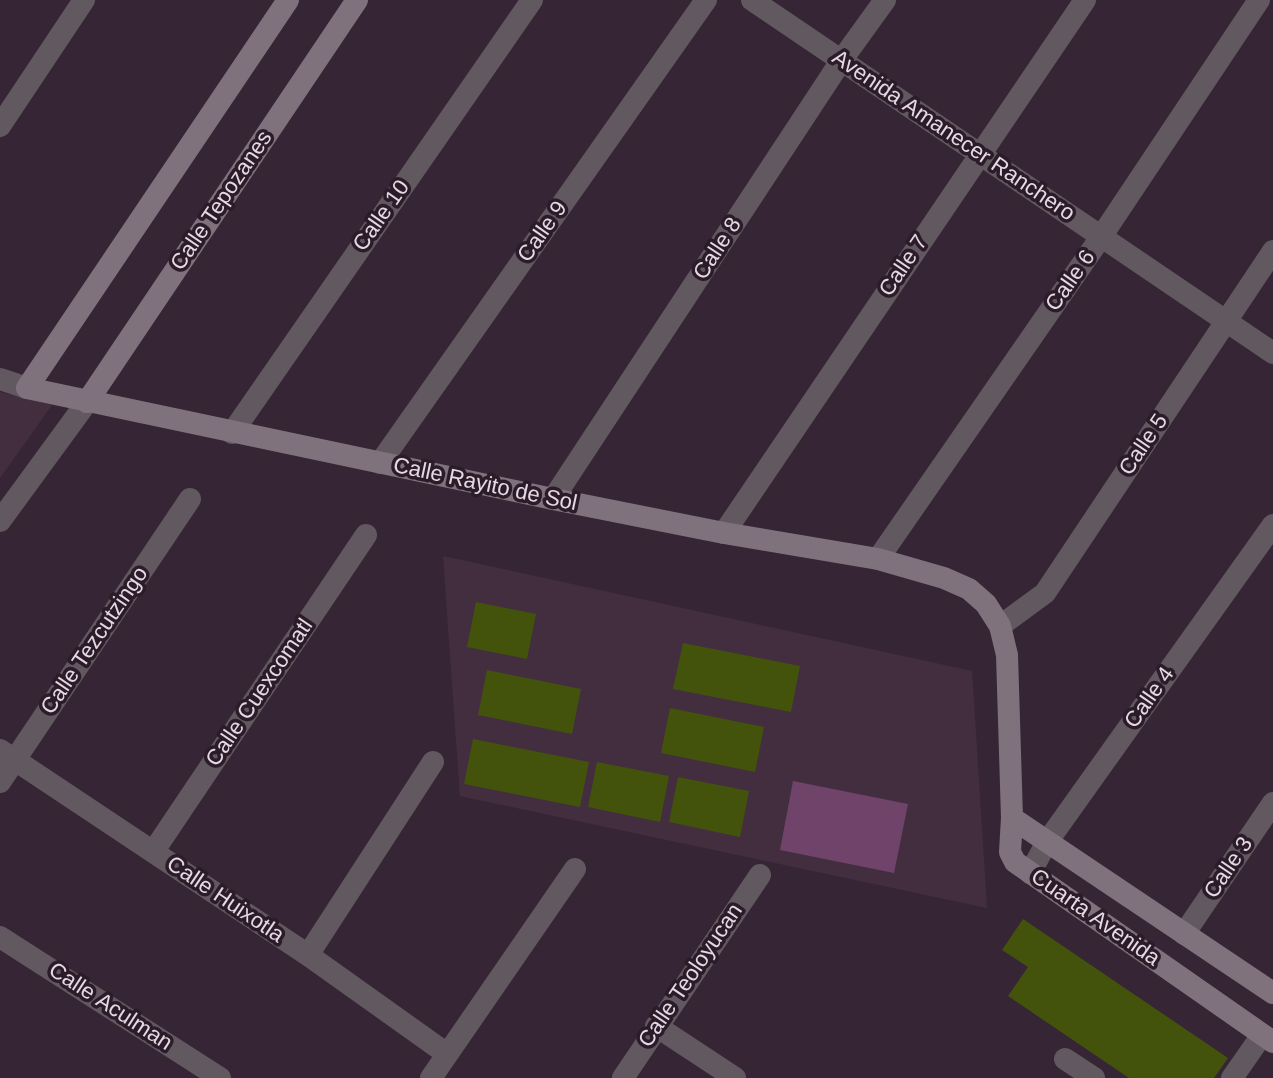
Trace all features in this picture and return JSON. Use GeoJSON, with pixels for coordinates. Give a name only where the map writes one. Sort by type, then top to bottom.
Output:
{"type":"FeatureCollection","features":[{"type":"Feature","properties":{"kind":"main road"},"geometry":{"type":"LineString","coordinates":[[27,388],[288,0]]}},
{"type":"Feature","properties":{"kind":"main road","name":"Calle Tepozanes"},"geometry":{"type":"LineString","coordinates":[[87,402],[357,0]]}},
{"type":"Feature","properties":{"kind":"main road","name":"Calle Rayito de Sol"},"geometry":{"type":"LineString","coordinates":[[27,388],[553,499],[878,559],[944,578],[969,589],[986,604],[1000,626]]}},
{"type":"Feature","properties":{"kind":"main road"},"geometry":{"type":"LineString","coordinates":[[1000,626],[1007,655],[1012,818]]}},
{"type":"Feature","properties":{"kind":"main road","name":"Cuarta Avenida"},"geometry":{"type":"LineString","coordinates":[[1012,818],[1273,993]]}},
{"type":"Feature","properties":{"kind":"main road","name":"Cuarta Avenida"},"geometry":{"type":"LineString","coordinates":[[1012,818],[1010,852],[1015,862],[1268,1038]]}},
{"type":"Feature","properties":{"kind":"street"},"geometry":{"type":"LineString","coordinates":[[0,126],[84,0]]}},
{"type":"Feature","properties":{"kind":"street","name":"Calle 10"},"geometry":{"type":"LineString","coordinates":[[232,433],[532,0]]}},
{"type":"Feature","properties":{"kind":"street","name":"Calle 9"},"geometry":{"type":"LineString","coordinates":[[380,463],[706,0]]}},
{"type":"Feature","properties":{"kind":"street","name":"Avenida Amanecer Ranchero"},"geometry":{"type":"LineString","coordinates":[[752,0],[1273,353]]}},
{"type":"Feature","properties":{"kind":"street","name":"Calle 8"},"geometry":{"type":"LineString","coordinates":[[553,499],[841,61],[885,0]]}},
{"type":"Feature","properties":{"kind":"street","name":"Calle 7"},"geometry":{"type":"LineString","coordinates":[[724,533],[1085,0]]}},
{"type":"Feature","properties":{"kind":"street","name":"Calle 6"},"geometry":{"type":"LineString","coordinates":[[878,559],[1101,237],[1259,0]]}},
{"type":"Feature","properties":{"kind":"street","name":"Calle 5"},"geometry":{"type":"LineString","coordinates":[[1000,626],[1045,593],[1273,251]]}},
{"type":"Feature","properties":{"kind":"street","name":"Calle Rayito de Sol"},"geometry":{"type":"LineString","coordinates":[[0,379],[27,388]]}},
{"type":"Feature","properties":{"kind":"street"},"geometry":{"type":"LineString","coordinates":[[0,521],[87,402]]}},
{"type":"Feature","properties":{"kind":"street","name":"Calle Tezcutzingo"},"geometry":{"type":"LineString","coordinates":[[0,782],[7,755],[190,499]]}},
{"type":"Feature","properties":{"kind":"street","name":"Calle 4"},"geometry":{"type":"LineString","coordinates":[[1030,873],[1047,842],[1273,525]]}},
{"type":"Feature","properties":{"kind":"street","name":"Calle Cuexcomatl"},"geometry":{"type":"LineString","coordinates":[[153,852],[366,535]]}},
{"type":"Feature","properties":{"kind":"street","name":"Calle Huixotla"},"geometry":{"type":"LineString","coordinates":[[7,755],[308,955],[447,1054]]}},
{"type":"Feature","properties":{"kind":"street"},"geometry":{"type":"LineString","coordinates":[[308,955],[433,762]]}},
{"type":"Feature","properties":{"kind":"street","name":"Calle 3"},"geometry":{"type":"LineString","coordinates":[[1184,934],[1273,803]]}},
{"type":"Feature","properties":{"kind":"street"},"geometry":{"type":"LineString","coordinates":[[431,1078],[575,869]]}},
{"type":"Feature","properties":{"kind":"street","name":"Calle Teoloyucan"},"geometry":{"type":"LineString","coordinates":[[623,1078],[760,875]]}},
{"type":"Feature","properties":{"kind":"street","name":"Calle Aculman"},"geometry":{"type":"LineString","coordinates":[[0,937],[220,1078]]}},
{"type":"Feature","properties":{"kind":"street"},"geometry":{"type":"LineString","coordinates":[[656,1026],[735,1078]]}},
{"type":"Feature","properties":{"kind":"street"},"geometry":{"type":"LineString","coordinates":[[1232,1078],[1268,1038]]}},
{"type":"Feature","properties":{"kind":"street"},"geometry":{"type":"LineString","coordinates":[[1065,1059],[1094,1078]]}},
{"type":"Feature","properties":{"kind":"shaded area"},"geometry":{"type":"Polygon","coordinates":[[[0,392],[52,405],[0,478],[0,392]]]}},
{"type":"Feature","properties":{"kind":"shaded area"},"geometry":{"type":"Polygon","coordinates":[[[443,556],[972,671],[987,908],[460,796],[443,556]]]}},
{"type":"Feature","properties":{"kind":"shaded area"},"geometry":{"type":"Polygon","coordinates":[[[793,781],[908,804],[894,873],[780,850],[793,781]]]}},
{"type":"Feature","properties":{"kind":"building"},"geometry":{"type":"Polygon","coordinates":[[[476,602],[536,614],[527,659],[467,647],[476,602]]]}},
{"type":"Feature","properties":{"kind":"building"},"geometry":{"type":"Polygon","coordinates":[[[683,643],[800,666],[791,712],[673,689],[683,643]]]}},
{"type":"Feature","properties":{"kind":"building"},"geometry":{"type":"Polygon","coordinates":[[[487,670],[581,689],[572,734],[478,715],[487,670]]]}},
{"type":"Feature","properties":{"kind":"building"},"geometry":{"type":"Polygon","coordinates":[[[670,708],[764,727],[755,772],[661,753],[670,708]]]}},
{"type":"Feature","properties":{"kind":"building"},"geometry":{"type":"Polygon","coordinates":[[[473,739],[589,762],[580,807],[464,784],[473,739]]]}},
{"type":"Feature","properties":{"kind":"building"},"geometry":{"type":"Polygon","coordinates":[[[597,762],[669,776],[660,822],[588,807],[597,762]]]}},
{"type":"Feature","properties":{"kind":"building"},"geometry":{"type":"Polygon","coordinates":[[[678,777],[749,791],[740,837],[669,822],[678,777]]]}},
{"type":"Feature","properties":{"kind":"building"},"geometry":{"type":"Polygon","coordinates":[[[1023,919],[1228,1058],[1214,1078],[1129,1078],[1008,996],[1028,967],[1002,950],[1023,919]]]}}]}
